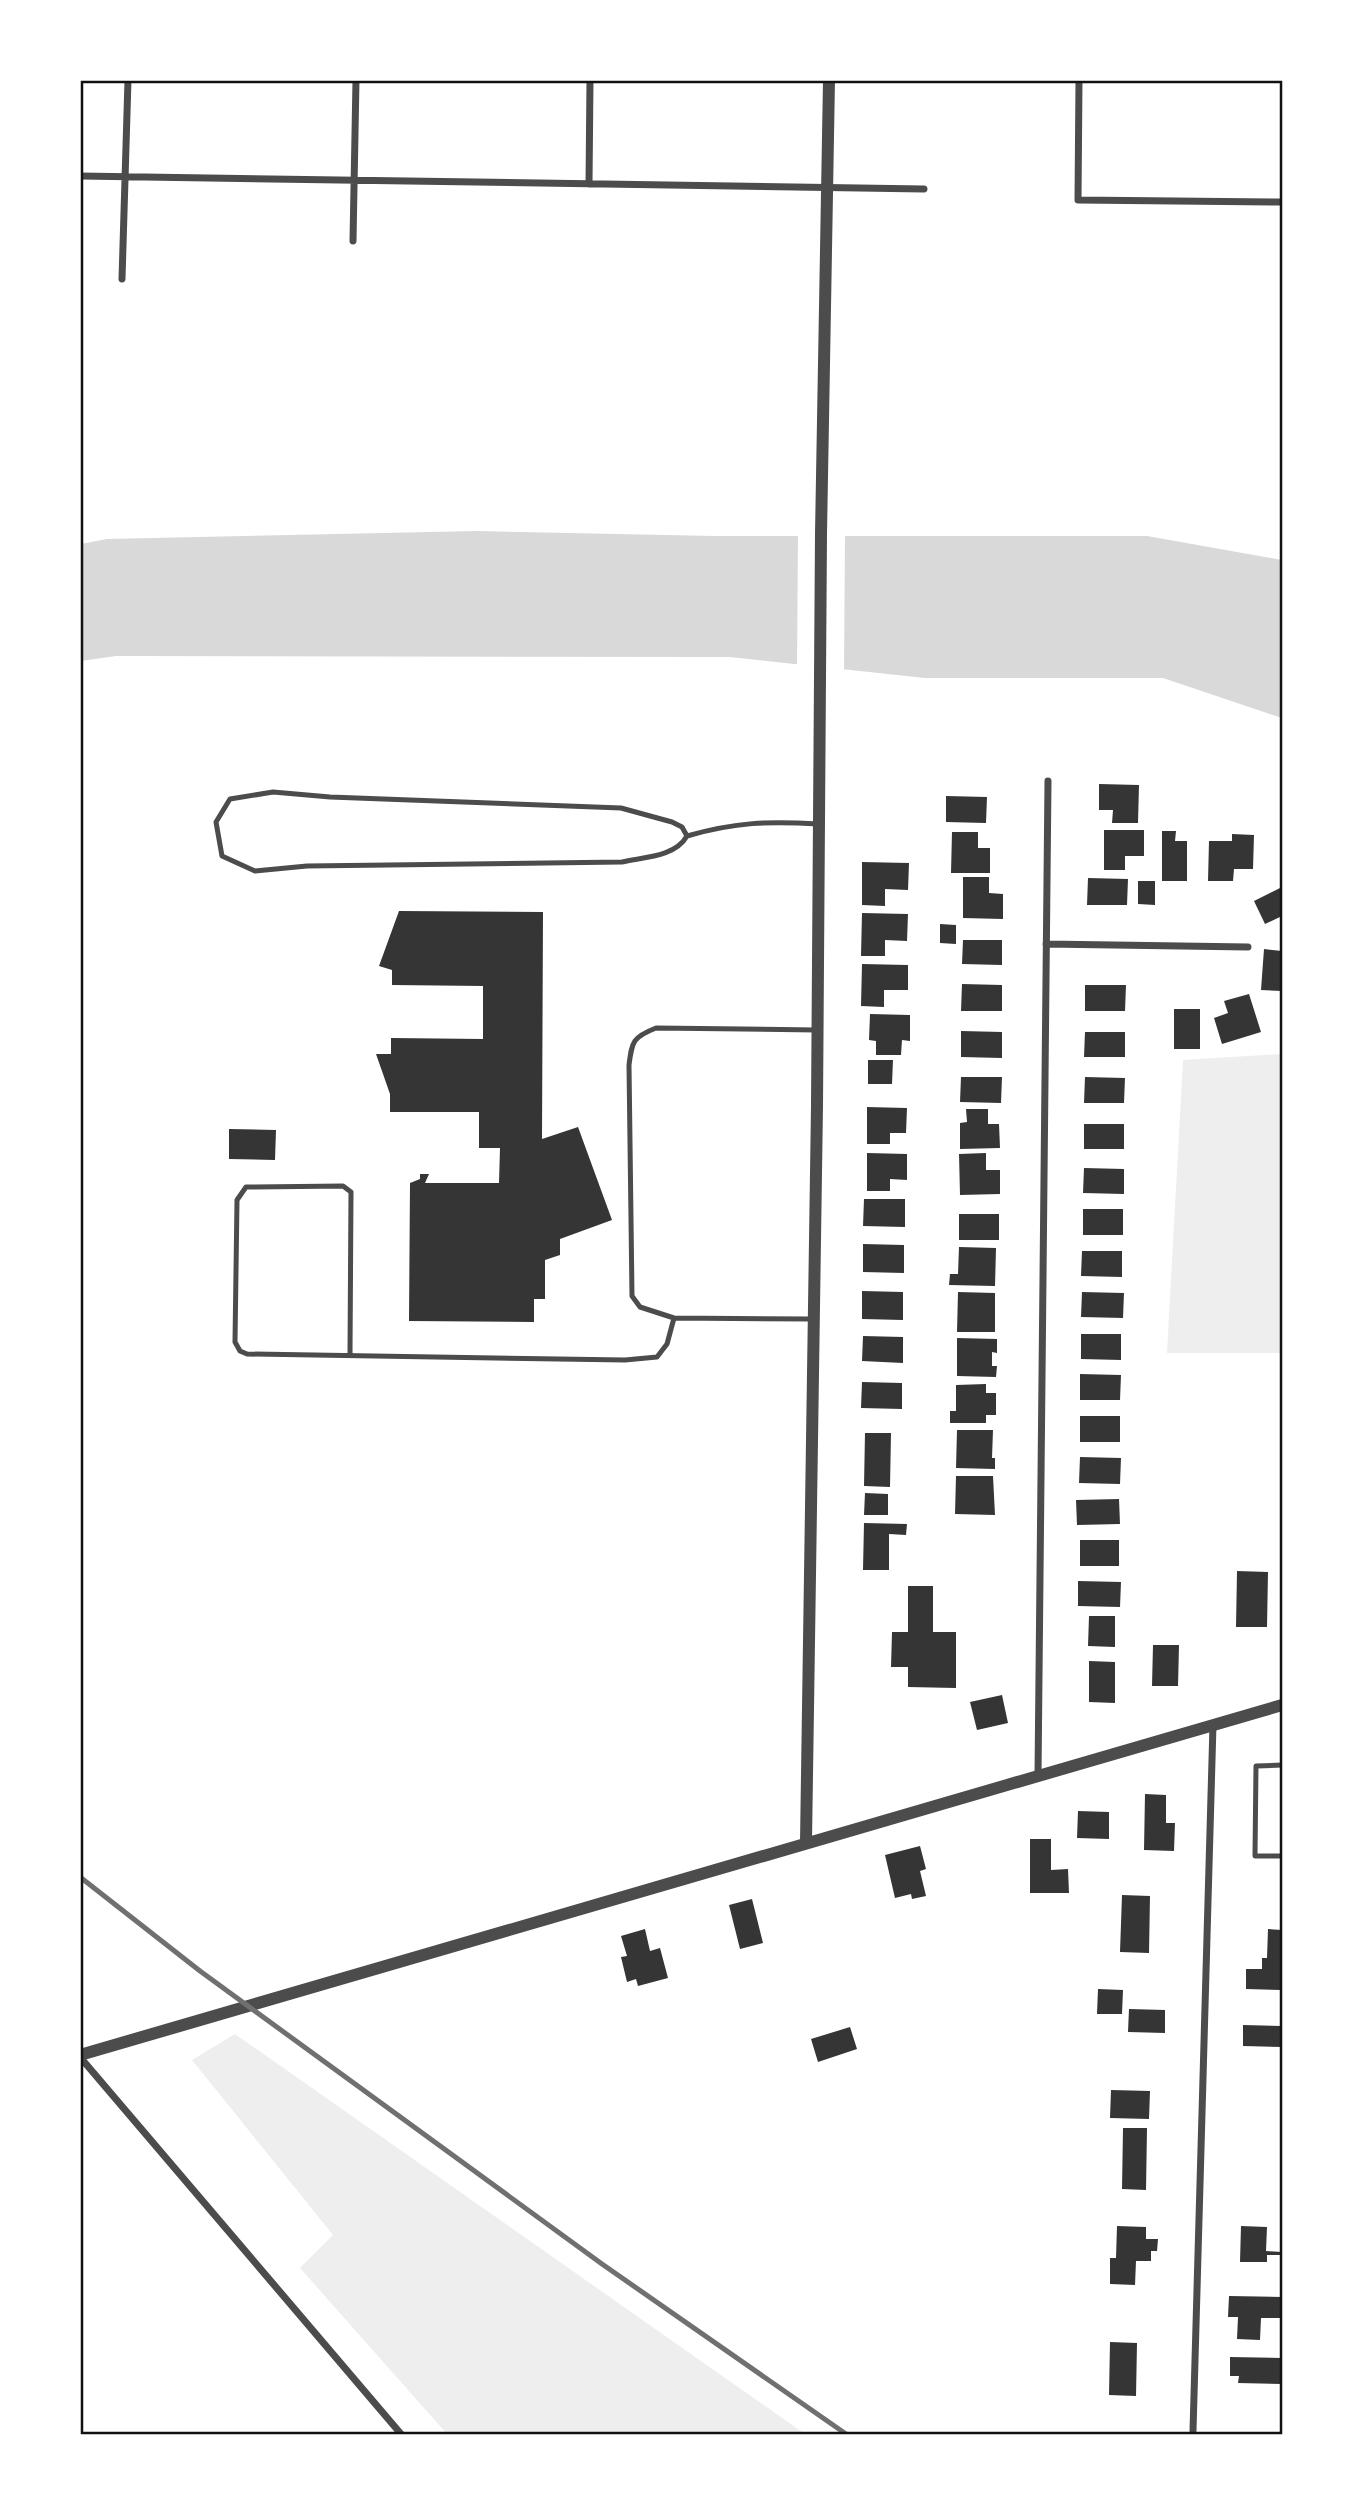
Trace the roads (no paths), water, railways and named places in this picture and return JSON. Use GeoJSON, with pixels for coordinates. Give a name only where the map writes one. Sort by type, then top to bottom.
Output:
{"type":"FeatureCollection","features":[{"type":"Feature","properties":{"kind":"street"},"geometry":{"type":"LineString","coordinates":[[122,279],[128,80]]}},
{"type":"Feature","properties":{"kind":"street"},"geometry":{"type":"LineString","coordinates":[[352,241],[356,80]]}},
{"type":"Feature","properties":{"kind":"street"},"geometry":{"type":"LineString","coordinates":[[589,184],[590,80]]}},
{"type":"Feature","properties":{"kind":"street"},"geometry":{"type":"LineString","coordinates":[[806,1842],[829,80]]}},
{"type":"Feature","properties":{"kind":"street"},"geometry":{"type":"LineString","coordinates":[[1079,80],[1078,200],[1283,202]]}},
{"type":"Feature","properties":{"kind":"street"},"geometry":{"type":"LineString","coordinates":[[80,176],[924,188]]}},
{"type":"Feature","properties":{"kind":"street"},"geometry":{"type":"LineString","coordinates":[[1038,1775],[1048,781]]}},
{"type":"Feature","properties":{"kind":"street"},"geometry":{"type":"LineString","coordinates":[[1046,944],[1248,947]]}},
{"type":"Feature","properties":{"kind":"street"},"geometry":{"type":"LineString","coordinates":[[401,2434],[80,2056],[1283,1705]]}},
{"type":"Feature","properties":{"kind":"street"},"geometry":{"type":"LineString","coordinates":[[1193,2431],[1213,1725]]}},
{"type":"Feature","properties":{"kind":"lane"},"geometry":{"type":"LineString","coordinates":[[687,836],[682,827],[672,822],[621,808],[330,797],[273,792],[230,799],[216,822],[222,856],[255,871],[307,866],[622,862],[669,852],[681,846],[687,836],[742,823],[819,824]]}},
{"type":"Feature","properties":{"kind":"lane"},"geometry":{"type":"LineString","coordinates":[[813,1318],[674,1318],[640,1307],[632,1296],[629,1065],[631,1047],[638,1035],[656,1027],[817,1030]]}},
{"type":"Feature","properties":{"kind":"lane"},"geometry":{"type":"LineString","coordinates":[[350,1355],[351,1192],[343,1186],[246,1187],[237,1200],[235,1342],[240,1351],[247,1354],[625,1360],[657,1357],[667,1344],[674,1318]]}},
{"type":"Feature","properties":{"kind":"lane"},"geometry":{"type":"LineString","coordinates":[[1283,1765],[1256,1766],[1255,1856],[1283,1856]]}},
{"type":"Feature","properties":{"kind":"railway"},"geometry":{"type":"LineString","coordinates":[[80,1877],[200,1971],[602,2264],[846,2434]]}}]}
